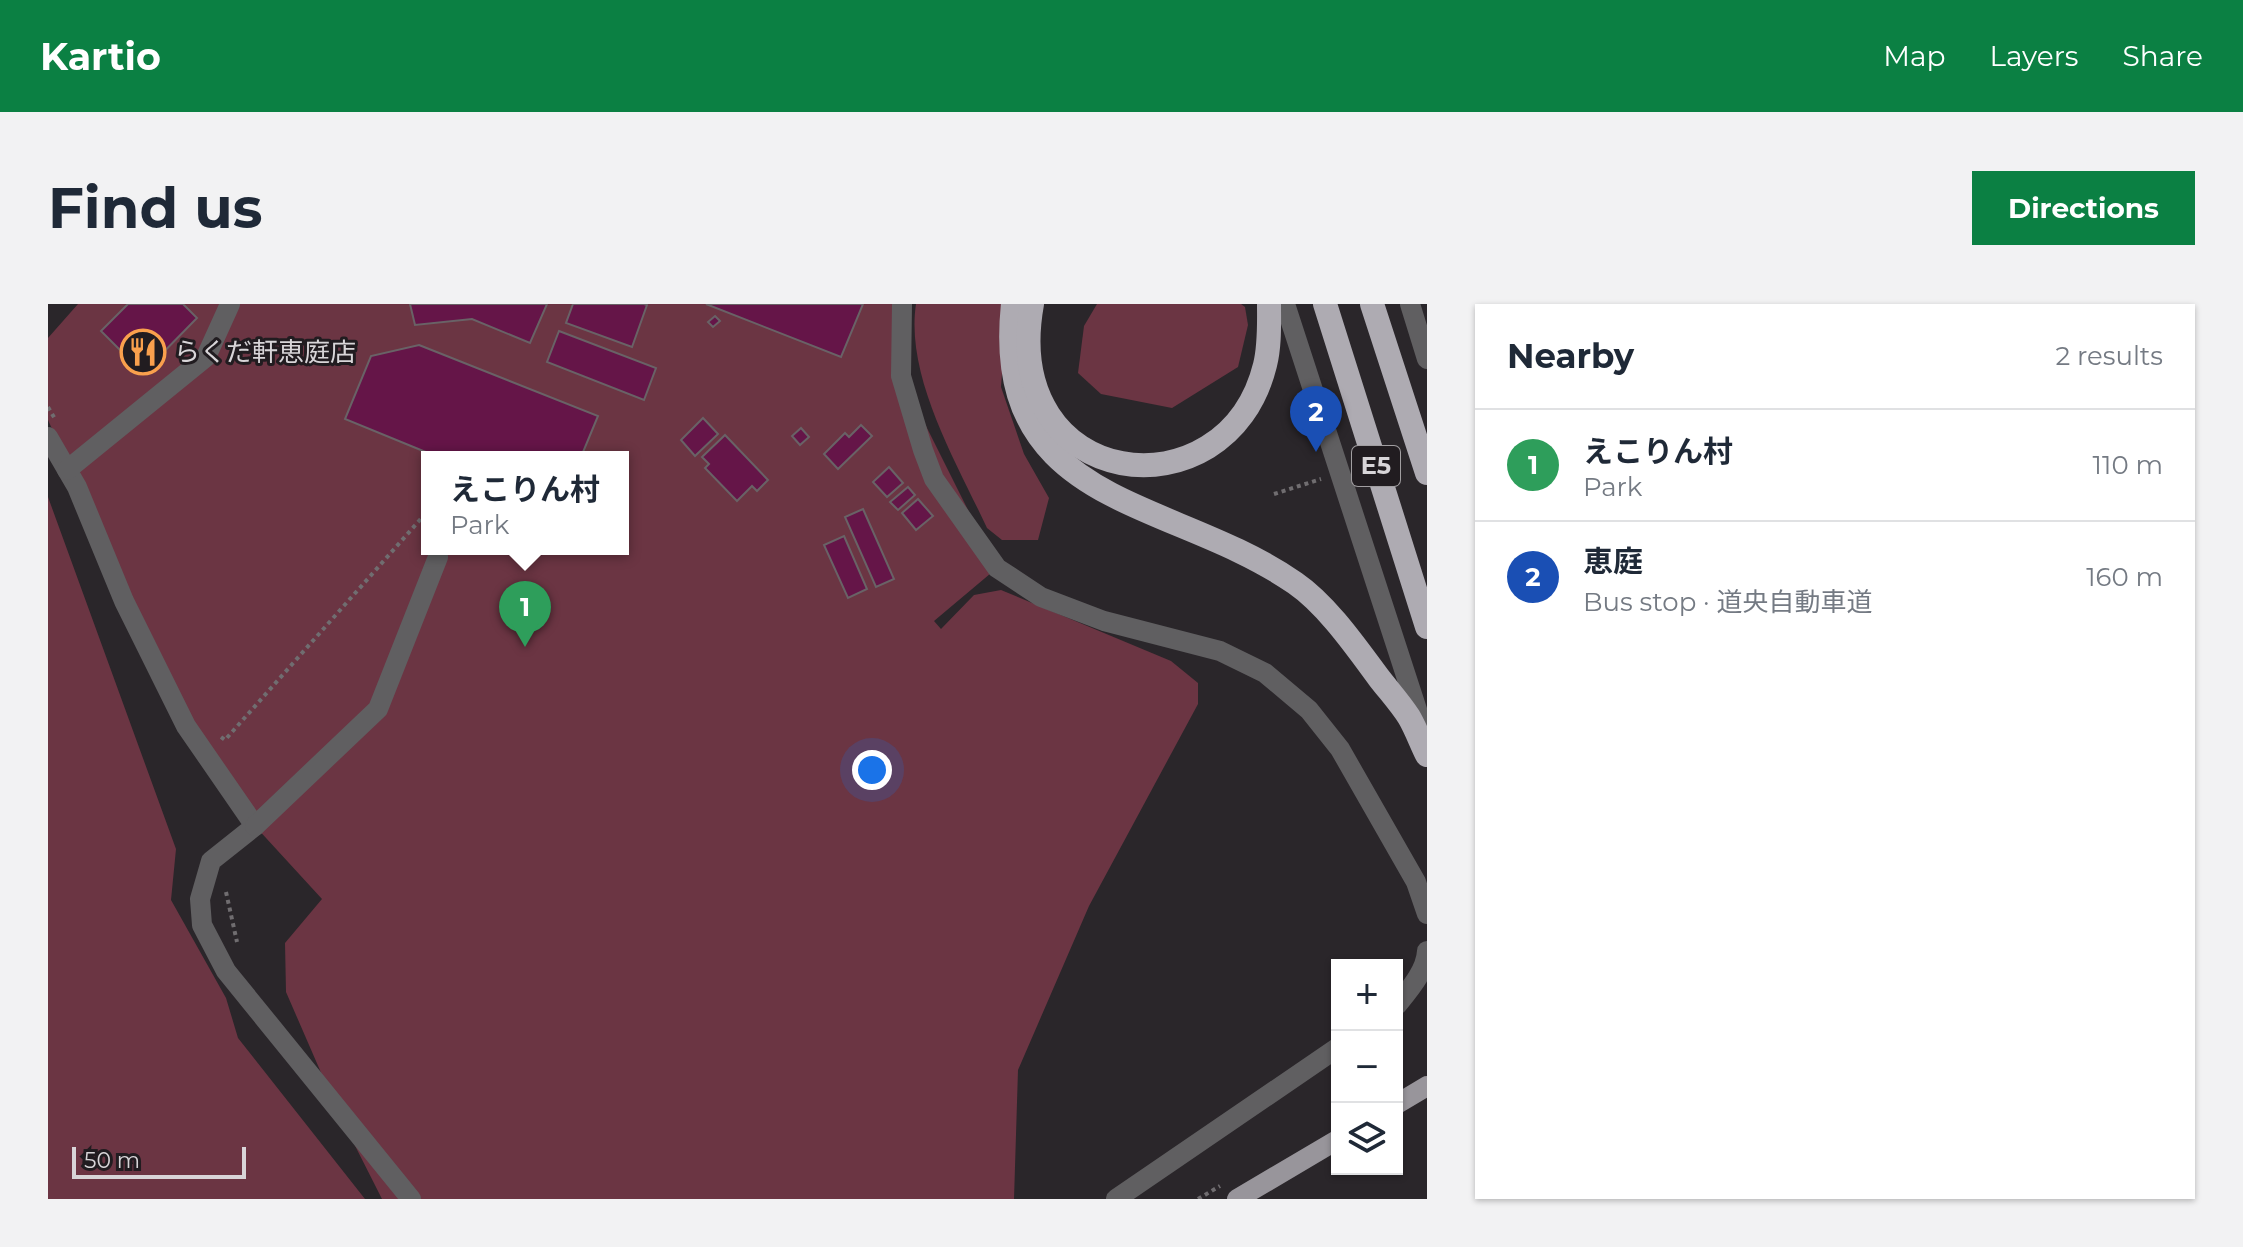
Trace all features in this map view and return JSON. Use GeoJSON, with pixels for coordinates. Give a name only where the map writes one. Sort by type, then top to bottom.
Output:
{"type":"FeatureCollection","features":[{"type":"Feature","properties":{"kind":"highway"},"geometry":{"type":"LineString","coordinates":[[1013,304],[1011,363],[1019,397],[1038,437],[1065,467],[1106,493],[1232,549],[1296,584],[1352,642],[1409,717],[1427,755]]}},
{"type":"Feature","properties":{"kind":"highway"},"geometry":{"type":"LineString","coordinates":[[1032,304],[1029,354],[1036,388],[1047,413],[1063,435],[1087,453],[1115,464],[1142,465],[1169,462],[1198,451],[1229,431],[1245,411],[1265,367],[1269,304]]}},
{"type":"Feature","properties":{"kind":"highway","name":"E5"},"geometry":{"type":"LineString","coordinates":[[1325,304],[1427,627]]}},
{"type":"Feature","properties":{"kind":"highway","name":"E5"},"geometry":{"type":"LineString","coordinates":[[1372,304],[1427,473]]}},
{"type":"Feature","properties":{"kind":"main road"},"geometry":{"type":"LineString","coordinates":[[1399,1103],[1427,1086]]}},
{"type":"Feature","properties":{"kind":"main road"},"geometry":{"type":"LineString","coordinates":[[1237,1199],[1331,1144]]}},
{"type":"Feature","properties":{"kind":"street"},"geometry":{"type":"LineString","coordinates":[[67,470],[206,357],[230,304]]}},
{"type":"Feature","properties":{"kind":"street"},"geometry":{"type":"LineString","coordinates":[[902,304],[901,376],[923,450],[934,479],[997,568],[1041,597],[1104,621],[1220,651],[1265,673],[1309,710],[1340,749],[1416,882],[1427,914]]}},
{"type":"Feature","properties":{"kind":"street"},"geometry":{"type":"LineString","coordinates":[[1285,304],[1427,740]]}},
{"type":"Feature","properties":{"kind":"street"},"geometry":{"type":"LineString","coordinates":[[1410,304],[1427,359]]}},
{"type":"Feature","properties":{"kind":"street"},"geometry":{"type":"LineString","coordinates":[[52,430],[124,601],[186,726],[255,826]]}},
{"type":"Feature","properties":{"kind":"street"},"geometry":{"type":"LineString","coordinates":[[411,1199],[226,971],[202,925],[200,899],[211,861],[255,826],[378,709],[438,557]]}},
{"type":"Feature","properties":{"kind":"street"},"geometry":{"type":"LineString","coordinates":[[1403,997],[1427,959],[1427,951]]}},
{"type":"Feature","properties":{"kind":"street"},"geometry":{"type":"LineString","coordinates":[[1116,1199],[1331,1052]]}},
{"type":"Feature","properties":{"kind":"path"},"geometry":{"type":"LineString","coordinates":[[48,407],[52,430]]}},
{"type":"Feature","properties":{"kind":"path"},"geometry":{"type":"LineString","coordinates":[[1274,494],[1329,477]]}},
{"type":"Feature","properties":{"kind":"path"},"geometry":{"type":"LineString","coordinates":[[216,731],[225,740],[421,519]]}},
{"type":"Feature","properties":{"kind":"path"},"geometry":{"type":"LineString","coordinates":[[226,892],[240,954]]}},
{"type":"Feature","properties":{"kind":"shaded area"},"geometry":{"type":"Polygon","coordinates":[[[78,304],[904,304],[901,376],[997,568],[934,621],[941,629],[974,595],[1001,590],[1171,661],[1198,683],[1198,704],[1089,906],[1018,1070],[1014,1199],[382,1199],[339,1114],[286,992],[285,943],[322,899],[255,826],[186,726],[48,420],[48,338],[78,304]]]}},
{"type":"Feature","properties":{"kind":"shaded area"},"geometry":{"type":"Polygon","coordinates":[[[916,304],[1007,304],[1001,387],[1024,454],[1049,498],[1038,540],[1002,540],[987,528],[948,448],[926,390],[918,361],[916,304]]]}},
{"type":"Feature","properties":{"kind":"shaded area"},"geometry":{"type":"Polygon","coordinates":[[[1097,304],[1241,304],[1245,307],[1248,325],[1238,367],[1172,408],[1101,394],[1078,373],[1084,326],[1097,304]]]}},
{"type":"Feature","properties":{"kind":"shaded area"},"geometry":{"type":"Polygon","coordinates":[[[48,497],[176,849],[171,900],[226,998],[238,1038],[365,1199],[48,1199],[48,497]]]}},
{"type":"Feature","properties":{"kind":"building","name":"らくだ軒恵庭店"},"geometry":{"type":"Polygon","coordinates":[[[128,304],[183,304],[197,318],[143,373],[101,331],[128,304]]]}},
{"type":"Feature","properties":{"kind":"building"},"geometry":{"type":"Polygon","coordinates":[[[410,304],[547,304],[530,343],[472,319],[415,325],[410,304]]]}},
{"type":"Feature","properties":{"kind":"building"},"geometry":{"type":"Polygon","coordinates":[[[573,304],[647,305],[632,347],[566,323],[573,304]]]}},
{"type":"Feature","properties":{"kind":"building"},"geometry":{"type":"Polygon","coordinates":[[[706,304],[863,304],[841,357],[706,304]]]}},
{"type":"Feature","properties":{"kind":"building"},"geometry":{"type":"Polygon","coordinates":[[[715,316],[720,321],[713,327],[708,322],[715,316]]]}},
{"type":"Feature","properties":{"kind":"building"},"geometry":{"type":"Polygon","coordinates":[[[559,331],[656,368],[644,400],[547,362],[559,331]]]}},
{"type":"Feature","properties":{"kind":"building"},"geometry":{"type":"Polygon","coordinates":[[[419,345],[598,416],[583,451],[423,451],[345,419],[371,356],[419,345]]]}},
{"type":"Feature","properties":{"kind":"building"},"geometry":{"type":"Polygon","coordinates":[[[703,418],[718,434],[695,456],[681,440],[703,418]]]}},
{"type":"Feature","properties":{"kind":"building"},"geometry":{"type":"Polygon","coordinates":[[[861,425],[872,436],[838,469],[824,454],[845,433],[849,437],[861,425]]]}},
{"type":"Feature","properties":{"kind":"building"},"geometry":{"type":"Polygon","coordinates":[[[801,428],[809,437],[800,445],[792,436],[801,428]]]}},
{"type":"Feature","properties":{"kind":"building"},"geometry":{"type":"Polygon","coordinates":[[[725,435],[768,480],[757,491],[752,486],[737,501],[705,468],[709,464],[702,457],[725,435]]]}},
{"type":"Feature","properties":{"kind":"building"},"geometry":{"type":"Polygon","coordinates":[[[889,467],[903,483],[887,497],[873,482],[889,467]]]}},
{"type":"Feature","properties":{"kind":"building"},"geometry":{"type":"Polygon","coordinates":[[[908,487],[915,495],[898,510],[890,502],[908,487]]]}},
{"type":"Feature","properties":{"kind":"building"},"geometry":{"type":"Polygon","coordinates":[[[918,499],[933,516],[916,530],[902,513],[918,499]]]}},
{"type":"Feature","properties":{"kind":"building"},"geometry":{"type":"Polygon","coordinates":[[[863,509],[894,579],[876,587],[845,517],[863,509]]]}},
{"type":"Feature","properties":{"kind":"building"},"geometry":{"type":"Polygon","coordinates":[[[844,536],[867,589],[848,598],[824,545],[844,536]]]}},
{"type":"Feature","properties":{"kind":"place","name":"らくだ軒恵庭店"},"geometry":{"type":"Point","coordinates":[143,352]}},
{"type":"Feature","properties":{"kind":"place","name":"恵庭"},"geometry":{"type":"Point","coordinates":[1316,452]}},
{"type":"Feature","properties":{"kind":"place","name":"えこりん村"},"geometry":{"type":"Point","coordinates":[525,647]}}]}
